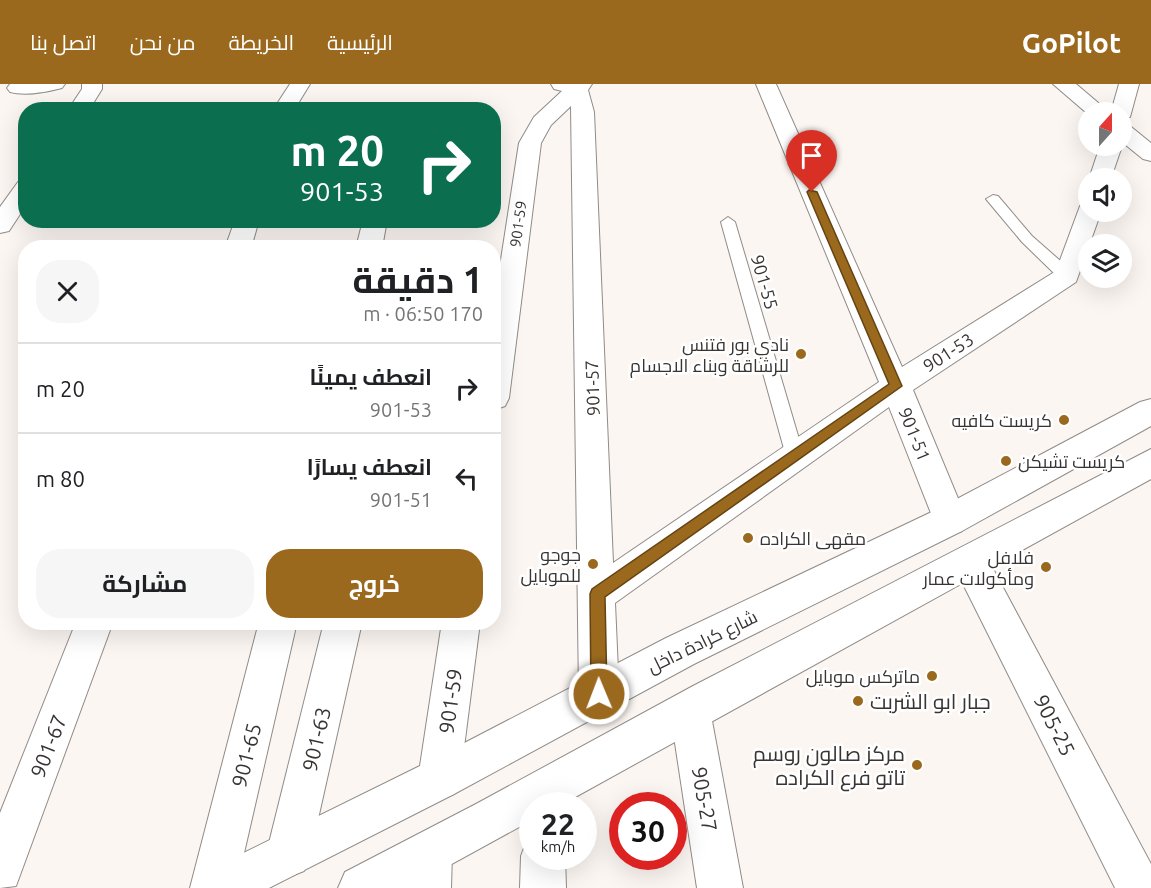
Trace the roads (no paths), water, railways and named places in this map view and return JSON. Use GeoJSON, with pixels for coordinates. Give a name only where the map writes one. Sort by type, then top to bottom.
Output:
{"type":"FeatureCollection","features":[{"type":"Feature","properties":{"kind":"street"},"geometry":{"type":"LineString","coordinates":[[14,91],[55,84]]}},
{"type":"Feature","properties":{"kind":"street"},"geometry":{"type":"LineString","coordinates":[[83,102],[92,84]]}},
{"type":"Feature","properties":{"kind":"street"},"geometry":{"type":"LineString","coordinates":[[288,102],[300,84]]}},
{"type":"Feature","properties":{"kind":"street","name":"901-51"},"geometry":{"type":"LineString","coordinates":[[766,84],[896,386],[950,520]]}},
{"type":"Feature","properties":{"kind":"street"},"geometry":{"type":"LineString","coordinates":[[1063,84],[1086,102]]}},
{"type":"Feature","properties":{"kind":"street"},"geometry":{"type":"LineString","coordinates":[[1124,102],[1129,84]]}},
{"type":"Feature","properties":{"kind":"street","name":"901-59"},"geometry":{"type":"LineString","coordinates":[[501,348],[530,143],[542,122],[572,86]]}},
{"type":"Feature","properties":{"kind":"street","name":"901-57"},"geometry":{"type":"LineString","coordinates":[[572,86],[583,112],[599,694]]}},
{"type":"Feature","properties":{"kind":"street"},"geometry":{"type":"LineString","coordinates":[[1132,139],[1151,154]]}},
{"type":"Feature","properties":{"kind":"street"},"geometry":{"type":"LineString","coordinates":[[0,225],[18,199]]}},
{"type":"Feature","properties":{"kind":"street"},"geometry":{"type":"LineString","coordinates":[[1067,276],[1085,222]]}},
{"type":"Feature","properties":{"kind":"street","name":"901-53"},"geometry":{"type":"LineString","coordinates":[[598,594],[896,386],[1067,276]]}},
{"type":"Feature","properties":{"kind":"street","name":"شارع كرادة داخل"},"geometry":{"type":"LineString","coordinates":[[220,888],[439,779],[680,651],[950,520],[1151,411]]}},
{"type":"Feature","properties":{"kind":"street"},"geometry":{"type":"LineString","coordinates":[[553,792],[690,710],[1151,463]]}},
{"type":"Feature","properties":{"kind":"street","name":"905-25"},"geometry":{"type":"LineString","coordinates":[[970,562],[1139,888]]}},
{"type":"Feature","properties":{"kind":"street","name":"901-67"},"geometry":{"type":"LineString","coordinates":[[0,870],[92,630]]}},
{"type":"Feature","properties":{"kind":"street","name":"901-65"},"geometry":{"type":"LineString","coordinates":[[213,888],[276,630]]}},
{"type":"Feature","properties":{"kind":"street","name":"901-63"},"geometry":{"type":"LineString","coordinates":[[288,855],[341,630]]}},
{"type":"Feature","properties":{"kind":"street","name":"901-59"},"geometry":{"type":"LineString","coordinates":[[439,779],[460,630]]}},
{"type":"Feature","properties":{"kind":"street","name":"905-27"},"geometry":{"type":"LineString","coordinates":[[690,710],[720,888]]}},
{"type":"Feature","properties":{"kind":"street"},"geometry":{"type":"LineString","coordinates":[[361,888],[429,871],[519,813]]}},
{"type":"Feature","properties":{"kind":"street"},"geometry":{"type":"LineString","coordinates":[[543,870],[543,888]]}},
{"type":"Feature","properties":{"kind":"lane"},"geometry":{"type":"LineString","coordinates":[[993,199],[1027,239],[1067,276]]}},
{"type":"Feature","properties":{"kind":"lane","name":"901-55"},"geometry":{"type":"LineString","coordinates":[[728,222],[795,456]]}},
{"type":"Feature","properties":{"kind":"place","name":"نادي بور فتنس للرشاقة وبناء الاجسام"},"geometry":{"type":"Point","coordinates":[801,354]}},
{"type":"Feature","properties":{"kind":"place","name":"كريست كافيه"},"geometry":{"type":"Point","coordinates":[1064,420]}},
{"type":"Feature","properties":{"kind":"place","name":"كريست تشيكن"},"geometry":{"type":"Point","coordinates":[1006,461]}},
{"type":"Feature","properties":{"kind":"place","name":"مقهى الكراده"},"geometry":{"type":"Point","coordinates":[748,538]}},
{"type":"Feature","properties":{"kind":"place","name":"جوجو للموبايل"},"geometry":{"type":"Point","coordinates":[593,564]}},
{"type":"Feature","properties":{"kind":"place","name":"فلافل ومأكولات عمار"},"geometry":{"type":"Point","coordinates":[1046,567]}},
{"type":"Feature","properties":{"kind":"place","name":"ماتركس موبايل"},"geometry":{"type":"Point","coordinates":[932,676]}},
{"type":"Feature","properties":{"kind":"place","name":"جبار ابو الشربت"},"geometry":{"type":"Point","coordinates":[858,701]}},
{"type":"Feature","properties":{"kind":"place","name":"مركز صالون روسم تاتو فرع الكراده"},"geometry":{"type":"Point","coordinates":[917,765]}}]}
